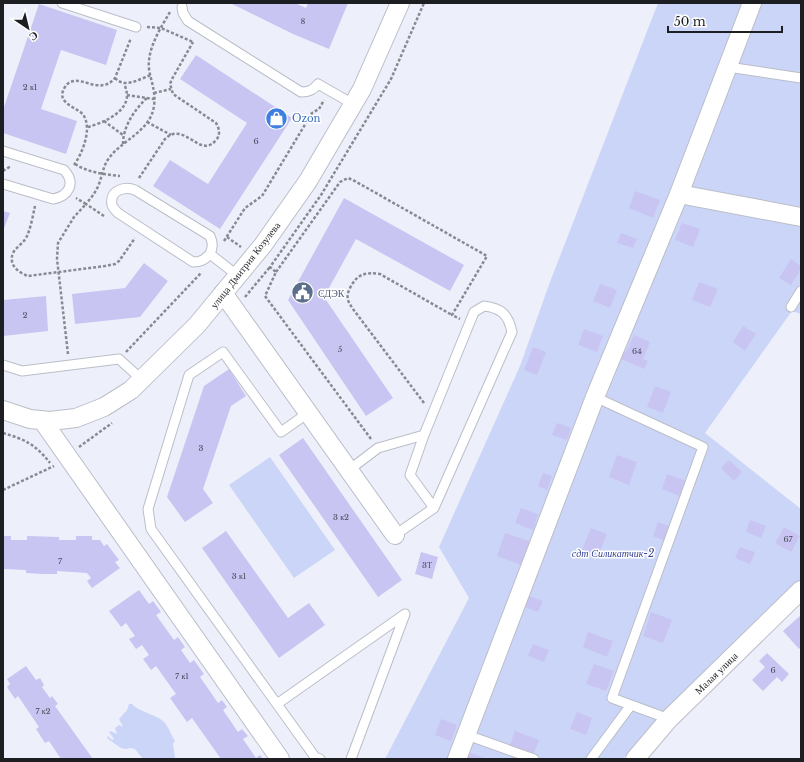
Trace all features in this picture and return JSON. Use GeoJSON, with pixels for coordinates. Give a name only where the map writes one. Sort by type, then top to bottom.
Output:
{"type":"FeatureCollection","features":[{"type":"Feature","properties":{"kind":"street","name":"улица Дмитрия Козулева"},"geometry":{"type":"LineString","coordinates":[[3,410],[30,419],[50,421],[76,418],[104,407],[131,390],[197,325],[263,245],[308,181],[362,89],[400,3]]}},
{"type":"Feature","properties":{"kind":"street"},"geometry":{"type":"LineString","coordinates":[[458,759],[595,397],[679,194],[752,3]]}},
{"type":"Feature","properties":{"kind":"street"},"geometry":{"type":"LineString","coordinates":[[679,194],[801,217]]}},
{"type":"Feature","properties":{"kind":"street"},"geometry":{"type":"LineString","coordinates":[[223,293],[395,534]]}},
{"type":"Feature","properties":{"kind":"street"},"geometry":{"type":"LineString","coordinates":[[42,420],[280,759]]}},
{"type":"Feature","properties":{"kind":"street","name":"Малая улица"},"geometry":{"type":"LineString","coordinates":[[635,759],[669,719],[801,590]]}},
{"type":"Feature","properties":{"kind":"lane"},"geometry":{"type":"LineString","coordinates":[[62,3],[136,27]]}},
{"type":"Feature","properties":{"kind":"lane"},"geometry":{"type":"LineString","coordinates":[[182,7],[183,13],[188,21],[301,92],[313,90],[318,84],[353,104]]}},
{"type":"Feature","properties":{"kind":"lane"},"geometry":{"type":"LineString","coordinates":[[728,67],[801,78]]}},
{"type":"Feature","properties":{"kind":"lane"},"geometry":{"type":"LineString","coordinates":[[3,151],[64,170],[70,180],[70,186],[68,192],[61,198],[53,199],[3,184]]}},
{"type":"Feature","properties":{"kind":"lane"},"geometry":{"type":"LineString","coordinates":[[127,187],[135,190],[210,236],[212,242],[212,256],[200,262],[193,262],[141,229],[118,214],[112,206],[112,200],[115,193],[119,189],[127,187]]}},
{"type":"Feature","properties":{"kind":"lane"},"geometry":{"type":"LineString","coordinates":[[212,256],[238,276]]}},
{"type":"Feature","properties":{"kind":"lane"},"geometry":{"type":"LineString","coordinates":[[791,307],[801,291]]}},
{"type":"Feature","properties":{"kind":"lane"},"geometry":{"type":"LineString","coordinates":[[395,534],[434,508],[512,332],[510,322],[504,313],[495,307],[484,306],[474,312],[424,435],[410,475],[434,508]]}},
{"type":"Feature","properties":{"kind":"lane"},"geometry":{"type":"LineString","coordinates":[[308,413],[281,432],[223,352],[189,376],[148,509],[151,529],[316,758]]}},
{"type":"Feature","properties":{"kind":"lane"},"geometry":{"type":"LineString","coordinates":[[3,365],[22,371],[119,359],[141,379]]}},
{"type":"Feature","properties":{"kind":"lane"},"geometry":{"type":"LineString","coordinates":[[595,397],[703,447],[612,698],[669,719]]}},
{"type":"Feature","properties":{"kind":"lane"},"geometry":{"type":"LineString","coordinates":[[349,470],[378,448],[424,435]]}},
{"type":"Feature","properties":{"kind":"lane"},"geometry":{"type":"LineString","coordinates":[[277,704],[405,614],[352,759]]}},
{"type":"Feature","properties":{"kind":"lane"},"geometry":{"type":"LineString","coordinates":[[591,759],[631,705]]}},
{"type":"Feature","properties":{"kind":"lane"},"geometry":{"type":"LineString","coordinates":[[467,734],[534,759]]}},
{"type":"Feature","properties":{"kind":"path"},"geometry":{"type":"LineString","coordinates":[[276,272],[270,267],[321,196],[391,79],[424,3]]}},
{"type":"Feature","properties":{"kind":"path"},"geometry":{"type":"LineString","coordinates":[[69,365],[57,259],[58,243],[74,217],[92,198],[107,161],[115,150],[145,126],[147,122],[154,106],[154,88],[149,69],[150,54],[161,28],[170,12]]}},
{"type":"Feature","properties":{"kind":"path"},"geometry":{"type":"LineString","coordinates":[[67,173],[79,157],[88,127],[82,113],[69,106],[66,102],[63,92],[65,87],[76,81],[103,86],[110,83],[115,78],[136,27],[161,28],[193,42],[172,79],[171,89],[173,94],[216,123],[219,128],[219,135],[217,140],[212,144],[201,146],[180,134],[170,134],[147,122]]}},
{"type":"Feature","properties":{"kind":"path"},"geometry":{"type":"LineString","coordinates":[[115,78],[119,83],[124,84],[134,82],[151,75]]}},
{"type":"Feature","properties":{"kind":"path"},"geometry":{"type":"LineString","coordinates":[[88,127],[112,117],[122,108],[127,99],[124,84]]}},
{"type":"Feature","properties":{"kind":"path"},"geometry":{"type":"LineString","coordinates":[[154,92],[171,89]]}},
{"type":"Feature","properties":{"kind":"path"},"geometry":{"type":"LineString","coordinates":[[119,359],[209,265],[212,256],[246,208],[262,196],[312,113],[319,108],[329,90]]}},
{"type":"Feature","properties":{"kind":"path"},"geometry":{"type":"LineString","coordinates":[[127,95],[154,99]]}},
{"type":"Feature","properties":{"kind":"path"},"geometry":{"type":"LineString","coordinates":[[123,144],[123,135],[134,114],[147,98]]}},
{"type":"Feature","properties":{"kind":"path"},"geometry":{"type":"LineString","coordinates":[[104,121],[123,135]]}},
{"type":"Feature","properties":{"kind":"path"},"geometry":{"type":"LineString","coordinates":[[132,178],[138,179],[165,138],[170,134]]}},
{"type":"Feature","properties":{"kind":"path"},"geometry":{"type":"LineString","coordinates":[[75,164],[92,172],[126,177]]}},
{"type":"Feature","properties":{"kind":"path"},"geometry":{"type":"LineString","coordinates":[[378,448],[265,296],[276,272],[340,182],[348,178],[486,256],[452,315]]}},
{"type":"Feature","properties":{"kind":"path"},"geometry":{"type":"LineString","coordinates":[[68,192],[105,216]]}},
{"type":"Feature","properties":{"kind":"path"},"geometry":{"type":"LineString","coordinates":[[39,195],[27,236],[14,253],[13,264],[15,269],[28,276],[115,264],[141,229]]}},
{"type":"Feature","properties":{"kind":"path"},"geometry":{"type":"LineString","coordinates":[[194,271],[200,274]]}},
{"type":"Feature","properties":{"kind":"path"},"geometry":{"type":"LineString","coordinates":[[433,414],[353,309],[348,299],[348,292],[354,279],[370,272],[380,274],[469,325]]}},
{"type":"Feature","properties":{"kind":"path"},"geometry":{"type":"LineString","coordinates":[[3,433],[33,444],[58,472]]}},
{"type":"Feature","properties":{"kind":"green space","name":"сдт Силикатчик-2"},"geometry":{"type":"Polygon","coordinates":[[[658,3],[801,3],[801,314],[792,311],[705,433],[801,509],[801,582],[652,726],[623,759],[385,759],[469,598],[439,547],[520,366],[550,282],[658,3]]]}},
{"type":"Feature","properties":{"kind":"green space"},"geometry":{"type":"Polygon","coordinates":[[[270,457],[335,550],[294,578],[229,485],[270,457]]]}},
{"type":"Feature","properties":{"kind":"green space"},"geometry":{"type":"Polygon","coordinates":[[[129,704],[132,704],[165,723],[175,741],[173,744],[174,759],[143,759],[135,749],[121,748],[108,739],[108,736],[112,740],[114,739],[109,732],[111,731],[117,734],[115,728],[119,725],[123,727],[119,719],[127,710],[129,704]]]}},
{"type":"Feature","properties":{"kind":"building"},"geometry":{"type":"Polygon","coordinates":[[[230,3],[295,3],[306,8],[308,3],[348,3],[329,49],[293,34],[230,3]]]}},
{"type":"Feature","properties":{"kind":"building"},"geometry":{"type":"Polygon","coordinates":[[[39,4],[117,30],[106,65],[61,50],[41,109],[77,121],[66,154],[3,133],[3,110],[39,4]]]}},
{"type":"Feature","properties":{"kind":"building"},"geometry":{"type":"Polygon","coordinates":[[[196,55],[292,118],[220,229],[153,186],[170,160],[208,184],[247,123],[180,79],[196,55]]]}},
{"type":"Feature","properties":{"kind":"building"},"geometry":{"type":"Polygon","coordinates":[[[635,191],[660,200],[653,218],[629,208],[635,191]]]}},
{"type":"Feature","properties":{"kind":"building"},"geometry":{"type":"Polygon","coordinates":[[[344,198],[464,265],[450,291],[356,239],[324,297],[393,398],[366,416],[288,300],[344,198]]]}},
{"type":"Feature","properties":{"kind":"building"},"geometry":{"type":"Polygon","coordinates":[[[3,211],[10,213],[3,231],[3,211]]]}},
{"type":"Feature","properties":{"kind":"building"},"geometry":{"type":"Polygon","coordinates":[[[682,223],[700,229],[693,247],[675,240],[682,223]]]}},
{"type":"Feature","properties":{"kind":"building"},"geometry":{"type":"Polygon","coordinates":[[[621,233],[637,239],[633,248],[617,243],[621,233]]]}},
{"type":"Feature","properties":{"kind":"building"},"geometry":{"type":"Polygon","coordinates":[[[791,259],[801,266],[801,269],[791,285],[779,278],[791,259]]]}},
{"type":"Feature","properties":{"kind":"building"},"geometry":{"type":"Polygon","coordinates":[[[144,263],[168,281],[140,317],[75,324],[72,294],[125,288],[144,263]]]}},
{"type":"Feature","properties":{"kind":"building"},"geometry":{"type":"Polygon","coordinates":[[[699,282],[718,289],[710,307],[692,300],[699,282]]]}},
{"type":"Feature","properties":{"kind":"building"},"geometry":{"type":"Polygon","coordinates":[[[600,284],[617,290],[610,308],[593,301],[600,284]]]}},
{"type":"Feature","properties":{"kind":"building"},"geometry":{"type":"Polygon","coordinates":[[[46,296],[48,331],[3,336],[3,300],[46,296]]]}},
{"type":"Feature","properties":{"kind":"building"},"geometry":{"type":"Polygon","coordinates":[[[743,326],[756,334],[745,351],[733,342],[743,326]]]}},
{"type":"Feature","properties":{"kind":"building"},"geometry":{"type":"Polygon","coordinates":[[[584,329],[603,336],[597,352],[578,345],[584,329]]]}},
{"type":"Feature","properties":{"kind":"building"},"geometry":{"type":"Polygon","coordinates":[[[634,335],[650,342],[643,359],[648,361],[644,369],[617,357],[620,350],[626,352],[634,335]]]}},
{"type":"Feature","properties":{"kind":"building"},"geometry":{"type":"Polygon","coordinates":[[[533,347],[546,352],[537,375],[524,370],[533,347]]]}},
{"type":"Feature","properties":{"kind":"building"},"geometry":{"type":"Polygon","coordinates":[[[229,369],[246,396],[231,406],[203,489],[213,503],[185,522],[167,497],[204,386],[229,369]]]}},
{"type":"Feature","properties":{"kind":"building"},"geometry":{"type":"Polygon","coordinates":[[[655,386],[671,392],[663,413],[647,407],[655,386]]]}},
{"type":"Feature","properties":{"kind":"building"},"geometry":{"type":"Polygon","coordinates":[[[557,423],[571,428],[567,440],[552,435],[557,423]]]}},
{"type":"Feature","properties":{"kind":"building"},"geometry":{"type":"Polygon","coordinates":[[[303,438],[402,580],[378,597],[279,455],[303,438]]]}},
{"type":"Feature","properties":{"kind":"building"},"geometry":{"type":"Polygon","coordinates":[[[617,455],[637,462],[629,485],[609,477],[617,455]]]}},
{"type":"Feature","properties":{"kind":"building"},"geometry":{"type":"Polygon","coordinates":[[[729,460],[742,472],[734,481],[721,468],[729,460]]]}},
{"type":"Feature","properties":{"kind":"building"},"geometry":{"type":"Polygon","coordinates":[[[543,473],[552,476],[547,490],[538,486],[543,473]]]}},
{"type":"Feature","properties":{"kind":"building"},"geometry":{"type":"Polygon","coordinates":[[[667,474],[686,481],[680,496],[662,489],[667,474]]]}},
{"type":"Feature","properties":{"kind":"building"},"geometry":{"type":"Polygon","coordinates":[[[521,508],[538,514],[533,530],[515,523],[521,508]]]}},
{"type":"Feature","properties":{"kind":"building"},"geometry":{"type":"Polygon","coordinates":[[[750,520],[766,526],[761,538],[746,532],[750,520]]]}},
{"type":"Feature","properties":{"kind":"building"},"geometry":{"type":"Polygon","coordinates":[[[658,522],[671,527],[665,541],[653,536],[658,522]]]}},
{"type":"Feature","properties":{"kind":"building"},"geometry":{"type":"Polygon","coordinates":[[[784,527],[800,536],[791,552],[775,543],[784,527]]]}},
{"type":"Feature","properties":{"kind":"building"},"geometry":{"type":"Polygon","coordinates":[[[591,528],[607,534],[598,556],[582,550],[591,528]]]}},
{"type":"Feature","properties":{"kind":"building"},"geometry":{"type":"Polygon","coordinates":[[[226,531],[288,618],[309,603],[325,625],[279,658],[202,548],[226,531]]]}},
{"type":"Feature","properties":{"kind":"building"},"geometry":{"type":"Polygon","coordinates":[[[505,533],[532,542],[523,566],[497,556],[505,533]]]}},
{"type":"Feature","properties":{"kind":"building"},"geometry":{"type":"Polygon","coordinates":[[[3,536],[11,536],[11,540],[27,540],[27,536],[59,537],[59,540],[76,540],[76,536],[92,536],[92,540],[100,540],[104,546],[107,544],[119,560],[115,562],[120,568],[92,588],[87,581],[91,578],[87,573],[57,571],[57,574],[42,574],[26,573],[26,570],[3,569],[3,536]]]}},
{"type":"Feature","properties":{"kind":"building"},"geometry":{"type":"Polygon","coordinates":[[[740,547],[755,552],[750,564],[735,558],[740,547]]]}},
{"type":"Feature","properties":{"kind":"building"},"geometry":{"type":"Polygon","coordinates":[[[421,552],[438,557],[432,579],[415,574],[421,552]]]}},
{"type":"Feature","properties":{"kind":"building"},"geometry":{"type":"Polygon","coordinates":[[[139,590],[149,604],[153,601],[161,612],[156,615],[174,640],[178,637],[185,647],[181,650],[190,663],[194,660],[204,674],[200,677],[218,703],[222,700],[227,707],[223,710],[238,732],[242,729],[248,736],[243,739],[256,758],[260,755],[263,759],[221,759],[192,718],[187,722],[170,698],[176,694],[156,666],[151,670],[143,659],[149,655],[142,645],[136,649],[129,639],[135,636],[126,623],[121,627],[109,611],[139,590]]]}},
{"type":"Feature","properties":{"kind":"building"},"geometry":{"type":"Polygon","coordinates":[[[527,595],[543,601],[538,612],[522,606],[527,595]]]}},
{"type":"Feature","properties":{"kind":"building"},"geometry":{"type":"Polygon","coordinates":[[[651,612],[672,620],[663,643],[643,636],[651,612]]]}},
{"type":"Feature","properties":{"kind":"building"},"geometry":{"type":"Polygon","coordinates":[[[801,615],[801,647],[799,649],[783,631],[801,615]]]}},
{"type":"Feature","properties":{"kind":"building"},"geometry":{"type":"Polygon","coordinates":[[[588,632],[613,641],[607,657],[583,647],[588,632]]]}},
{"type":"Feature","properties":{"kind":"building"},"geometry":{"type":"Polygon","coordinates":[[[533,644],[549,650],[544,662],[528,656],[533,644]]]}},
{"type":"Feature","properties":{"kind":"building"},"geometry":{"type":"Polygon","coordinates":[[[767,653],[789,674],[782,682],[777,677],[763,691],[752,680],[765,667],[759,661],[767,653]]]}},
{"type":"Feature","properties":{"kind":"building"},"geometry":{"type":"Polygon","coordinates":[[[594,664],[614,671],[606,691],[586,684],[594,664]]]}},
{"type":"Feature","properties":{"kind":"building"},"geometry":{"type":"Polygon","coordinates":[[[26,666],[36,680],[40,678],[44,685],[42,687],[50,698],[52,696],[58,704],[55,706],[93,759],[61,759],[49,741],[45,743],[36,729],[39,727],[18,696],[15,699],[7,687],[10,684],[7,679],[26,666]]]}},
{"type":"Feature","properties":{"kind":"building"},"geometry":{"type":"Polygon","coordinates":[[[577,712],[592,718],[586,735],[570,729],[577,712]]]}},
{"type":"Feature","properties":{"kind":"building"},"geometry":{"type":"Polygon","coordinates":[[[441,719],[457,725],[451,741],[435,735],[441,719]]]}},
{"type":"Feature","properties":{"kind":"building"},"geometry":{"type":"Polygon","coordinates":[[[515,731],[539,740],[534,753],[510,745],[515,731]]]}},
{"type":"Feature","properties":{"kind":"building"},"geometry":{"type":"Polygon","coordinates":[[[468,752],[487,759],[465,759],[468,752]]]}},
{"type":"Feature","properties":{"kind":"place","name":"Ozon"},"geometry":{"type":"Point","coordinates":[277,118]}},
{"type":"Feature","properties":{"kind":"place","name":"СДЭК"},"geometry":{"type":"Point","coordinates":[303,293]}}]}
